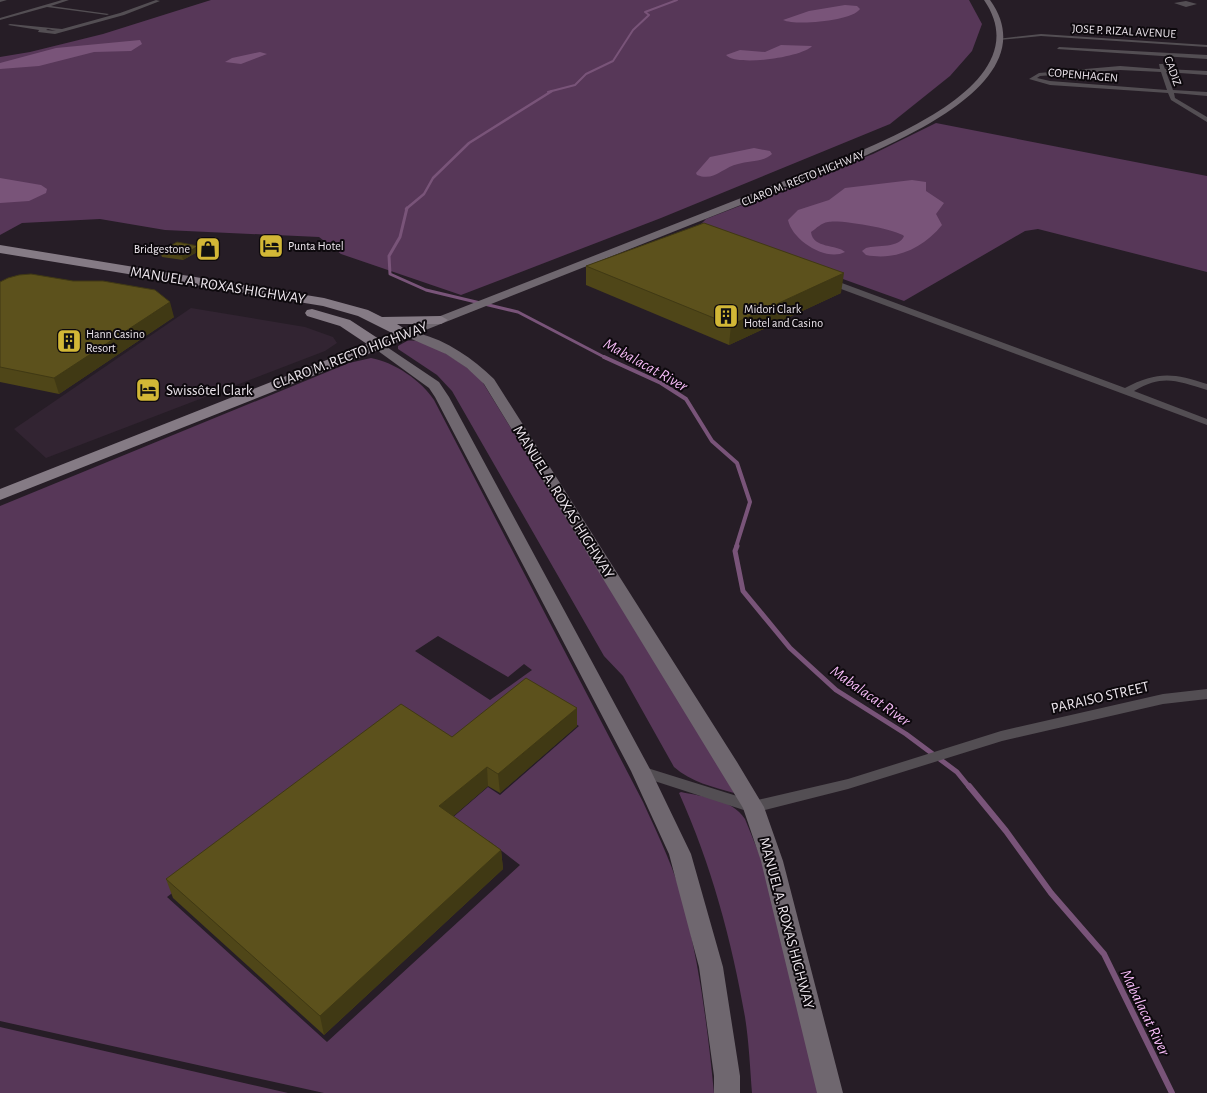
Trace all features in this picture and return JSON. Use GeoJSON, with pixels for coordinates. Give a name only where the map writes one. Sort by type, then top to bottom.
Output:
{"type":"FeatureCollection","features":[{"type":"Feature","properties":{"kind":"main road","name":"CLARO M. RECTO HIGHWAY"},"geometry":{"type":"LineString","coordinates":[[0,495],[467,309],[685,228],[864,153],[926,122],[947,109],[980,82],[995,60],[999,40],[998,17],[986,0]]}},
{"type":"Feature","properties":{"kind":"main road","name":"MANUEL A. ROXAS HIGHWAY"},"geometry":{"type":"LineString","coordinates":[[0,249],[314,300],[363,313],[406,334],[422,338],[439,346],[477,369],[489,382],[730,767],[753,807],[772,861],[830,1093]]}},
{"type":"Feature","properties":{"kind":"main road","name":"MANUEL A. ROXAS HIGHWAY"},"geometry":{"type":"LineString","coordinates":[[0,260],[324,315],[345,322],[434,385],[641,771],[680,854],[708,958],[727,1076],[727,1093]]}},
{"type":"Feature","properties":{"kind":"main road"},"geometry":{"type":"LineString","coordinates":[[376,319],[399,321],[441,320],[436,332],[439,346]]}},
{"type":"Feature","properties":{"kind":"main road"},"geometry":{"type":"LineString","coordinates":[[285,380],[343,347],[354,336],[356,329]]}},
{"type":"Feature","properties":{"kind":"street"},"geometry":{"type":"LineString","coordinates":[[0,1],[5,0]]}},
{"type":"Feature","properties":{"kind":"street"},"geometry":{"type":"LineString","coordinates":[[0,19],[67,0]]}},
{"type":"Feature","properties":{"kind":"street"},"geometry":{"type":"LineString","coordinates":[[145,0],[160,0]]}},
{"type":"Feature","properties":{"kind":"street"},"geometry":{"type":"LineString","coordinates":[[10,25],[62,30],[122,14],[160,0]]}},
{"type":"Feature","properties":{"kind":"street"},"geometry":{"type":"LineString","coordinates":[[44,6],[107,14]]}},
{"type":"Feature","properties":{"kind":"street","name":"JOSE P. RIZAL AVENUE"},"geometry":{"type":"LineString","coordinates":[[999,40],[1041,35],[1207,46]]}},
{"type":"Feature","properties":{"kind":"street","name":"CADIZ"},"geometry":{"type":"LineString","coordinates":[[1147,42],[1164,70],[1173,99],[1179,105],[1207,120]]}},
{"type":"Feature","properties":{"kind":"street"},"geometry":{"type":"LineString","coordinates":[[1059,48],[1207,57]]}},
{"type":"Feature","properties":{"kind":"street","name":"COPENHAGEN"},"geometry":{"type":"LineString","coordinates":[[1164,70],[1109,68],[1039,74],[1032,79],[1050,83],[1207,94]]}},
{"type":"Feature","properties":{"kind":"street"},"geometry":{"type":"LineString","coordinates":[[1164,70],[1207,73]]}},
{"type":"Feature","properties":{"kind":"street"},"geometry":{"type":"LineString","coordinates":[[822,279],[1207,422]]}},
{"type":"Feature","properties":{"kind":"street"},"geometry":{"type":"LineString","coordinates":[[1126,392],[1146,379],[1159,376],[1172,376],[1207,387]]}},
{"type":"Feature","properties":{"kind":"street","name":"PARAISO STREET"},"geometry":{"type":"LineString","coordinates":[[753,807],[904,769],[1001,736],[1163,699],[1207,694]]}},
{"type":"Feature","properties":{"kind":"street"},"geometry":{"type":"LineString","coordinates":[[641,771],[753,807]]}},
{"type":"Feature","properties":{"kind":"shaded area"},"geometry":{"type":"Polygon","coordinates":[[[211,0],[969,0],[982,24],[972,51],[950,76],[890,124],[661,218],[461,295],[341,254],[319,237],[165,230],[100,219],[22,223],[0,235],[0,57],[30,52],[103,34],[211,0]]]}},
{"type":"Feature","properties":{"kind":"shaded area"},"geometry":{"type":"Polygon","coordinates":[[[845,5],[857,6],[860,9],[846,17],[823,21],[790,22],[783,20],[809,11],[845,5]]]}},
{"type":"Feature","properties":{"kind":"shaded area"},"geometry":{"type":"Polygon","coordinates":[[[140,40],[142,44],[131,51],[94,52],[39,66],[0,69],[0,63],[56,48],[140,40]]]}},
{"type":"Feature","properties":{"kind":"shaded area"},"geometry":{"type":"Polygon","coordinates":[[[781,45],[812,46],[796,54],[769,59],[742,60],[732,59],[726,55],[740,50],[765,52],[781,45]]]}},
{"type":"Feature","properties":{"kind":"shaded area"},"geometry":{"type":"Polygon","coordinates":[[[260,52],[267,54],[241,64],[225,62],[232,58],[260,52]]]}},
{"type":"Feature","properties":{"kind":"shaded area"},"geometry":{"type":"Polygon","coordinates":[[[936,123],[1207,176],[1207,272],[1038,229],[1025,231],[904,301],[704,229],[700,225],[706,219],[873,154],[936,123]]]}},
{"type":"Feature","properties":{"kind":"shaded area"},"geometry":{"type":"Polygon","coordinates":[[[754,148],[770,151],[772,154],[761,160],[742,163],[708,177],[697,175],[696,173],[710,157],[754,148]]]}},
{"type":"Feature","properties":{"kind":"shaded area"},"geometry":{"type":"Polygon","coordinates":[[[0,178],[41,185],[47,189],[46,193],[29,201],[0,203],[0,178]]]}},
{"type":"Feature","properties":{"kind":"shaded area"},"geometry":{"type":"Polygon","coordinates":[[[912,180],[926,182],[926,191],[944,203],[936,214],[942,225],[926,240],[908,251],[888,256],[866,255],[862,251],[866,248],[898,243],[904,236],[890,230],[867,225],[834,221],[819,226],[811,232],[816,241],[821,244],[845,252],[829,254],[820,252],[803,242],[796,235],[788,220],[798,210],[829,200],[845,188],[912,180]]]}},
{"type":"Feature","properties":{"kind":"shaded area","name":"Swissôtel Clark"},"geometry":{"type":"Polygon","coordinates":[[[191,308],[305,327],[333,337],[337,343],[325,351],[46,458],[14,429],[191,308]]]}},
{"type":"Feature","properties":{"kind":"shaded area"},"geometry":{"type":"Polygon","coordinates":[[[407,341],[425,343],[435,348],[456,360],[480,378],[720,767],[734,793],[688,777],[674,767],[623,676],[604,656],[452,391],[437,375],[398,349],[398,346],[407,341]]]}},
{"type":"Feature","properties":{"kind":"shaded area"},"geometry":{"type":"Polygon","coordinates":[[[371,358],[380,360],[407,373],[434,400],[643,802],[672,868],[685,909],[703,1000],[714,1093],[324,1093],[0,1021],[0,506],[349,363],[371,358]],[[438,636],[415,651],[490,700],[532,670],[524,664],[508,677],[438,636]],[[527,695],[460,748],[342,764],[167,897],[327,1042],[520,865],[489,841],[478,850],[444,825],[488,787],[500,795],[579,726],[527,695]]]}},
{"type":"Feature","properties":{"kind":"shaded area"},"geometry":{"type":"Polygon","coordinates":[[[679,793],[708,797],[725,803],[739,812],[745,819],[770,881],[821,1093],[752,1093],[746,1026],[734,960],[711,875],[679,793]]]}},
{"type":"Feature","properties":{"kind":"shaded area"},"geometry":{"type":"Polygon","coordinates":[[[0,1027],[288,1093],[0,1093],[0,1027]]]}},
{"type":"Feature","properties":{"kind":"building","name":"Midori Clark Hotel and Casino"},"geometry":{"type":"Polygon","coordinates":[[[704,223],[844,273],[731,325],[586,266],[704,223]]]}},
{"type":"Feature","properties":{"kind":"building"},"geometry":{"type":"Polygon","coordinates":[[[177,242],[198,246],[182,256],[160,252],[177,242]]]}},
{"type":"Feature","properties":{"kind":"building","name":"Hann Casino Resort"},"geometry":{"type":"Polygon","coordinates":[[[31,274],[73,281],[103,281],[155,290],[170,302],[54,378],[0,367],[0,282],[19,275],[31,274]]]}},
{"type":"Feature","properties":{"kind":"building"},"geometry":{"type":"Polygon","coordinates":[[[526,678],[577,708],[498,774],[487,767],[439,806],[501,850],[320,1016],[166,879],[401,704],[452,737],[526,678]]]}},
{"type":"Feature","properties":{"kind":"waterway","name":"Mabalacat River"},"geometry":{"type":"LineString","coordinates":[[548,92],[575,85],[586,74],[613,61],[633,30],[649,15],[645,12],[677,0]]}},
{"type":"Feature","properties":{"kind":"waterway","name":"Mabalacat River"},"geometry":{"type":"LineString","coordinates":[[407,208],[424,194],[433,178],[469,143],[552,91]]}},
{"type":"Feature","properties":{"kind":"waterway","name":"Mabalacat River"},"geometry":{"type":"LineString","coordinates":[[407,208],[400,237],[389,256],[390,274],[426,290],[518,312],[605,357]]}},
{"type":"Feature","properties":{"kind":"waterway","name":"Mabalacat River"},"geometry":{"type":"LineString","coordinates":[[605,357],[661,383],[686,399],[712,441],[737,463],[750,502],[736,547]]}},
{"type":"Feature","properties":{"kind":"waterway","name":"Mabalacat River"},"geometry":{"type":"LineString","coordinates":[[737,546],[735,551],[743,591],[790,648],[836,690],[906,734],[957,772],[970,788]]}},
{"type":"Feature","properties":{"kind":"waterway","name":"Mabalacat River"},"geometry":{"type":"LineString","coordinates":[[969,786],[1006,831],[1051,893],[1104,954],[1172,1093]]}},
{"type":"Feature","properties":{"kind":"place","name":"Punta Hotel"},"geometry":{"type":"Point","coordinates":[271,246]}},
{"type":"Feature","properties":{"kind":"place","name":"Bridgestone"},"geometry":{"type":"Point","coordinates":[208,249]}},
{"type":"Feature","properties":{"kind":"place","name":"Midori Clark Hotel and Casino"},"geometry":{"type":"Point","coordinates":[726,316]}},
{"type":"Feature","properties":{"kind":"place","name":"Hann Casino Resort"},"geometry":{"type":"Point","coordinates":[69,341]}},
{"type":"Feature","properties":{"kind":"place","name":"Swissôtel Clark"},"geometry":{"type":"Point","coordinates":[148,390]}}]}
